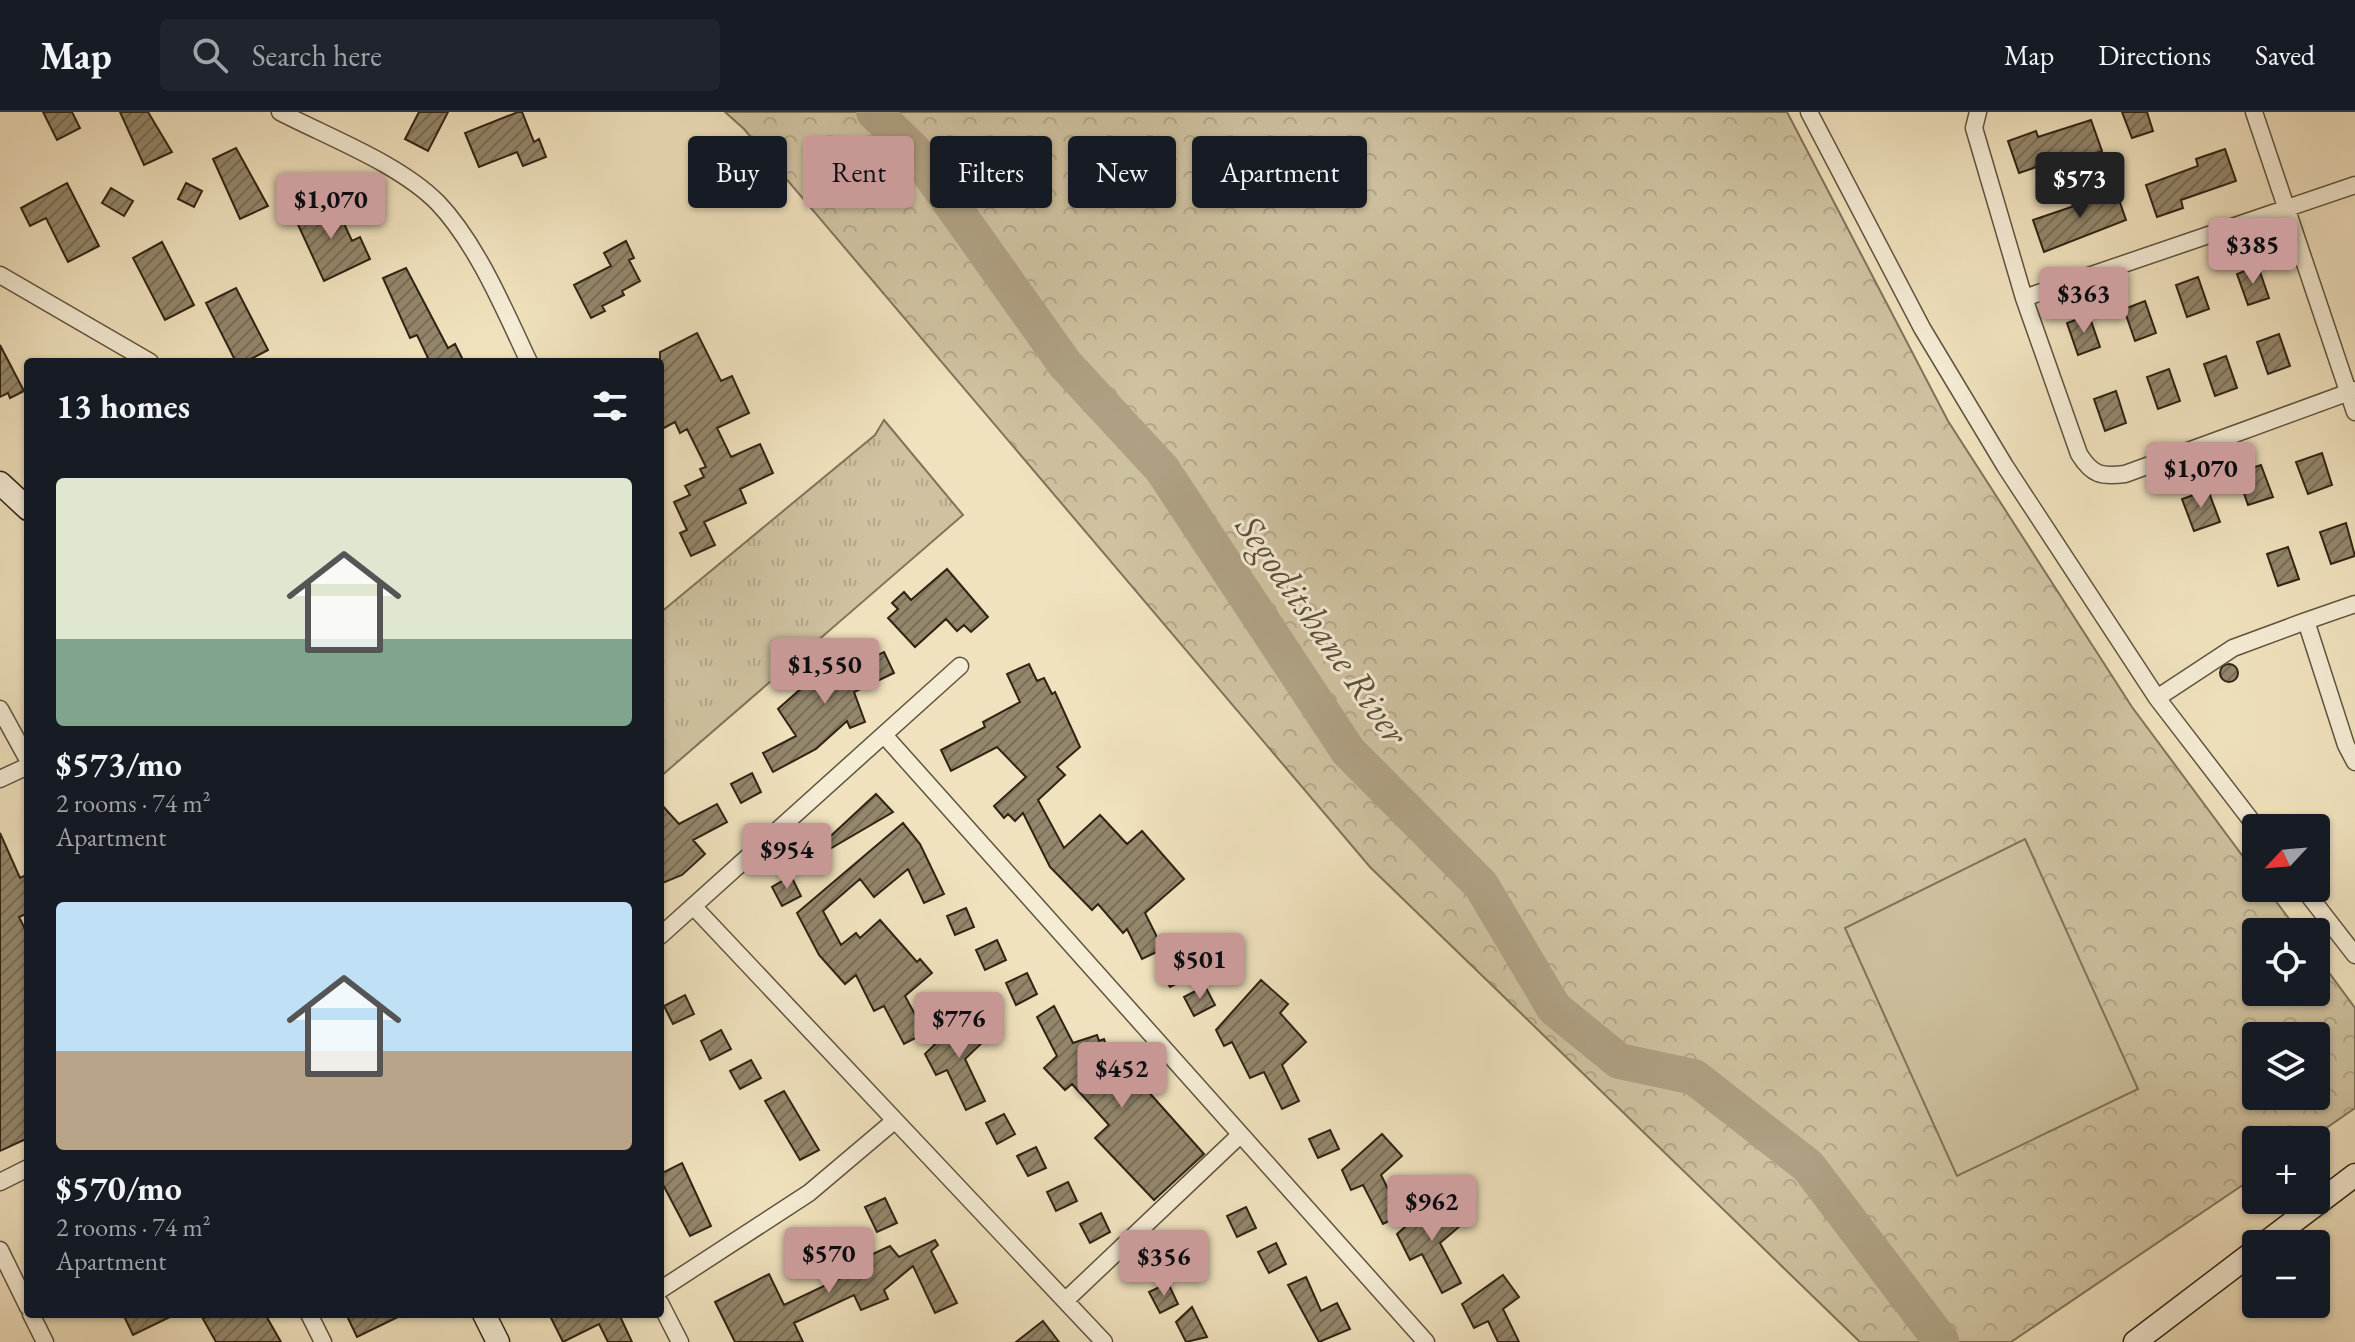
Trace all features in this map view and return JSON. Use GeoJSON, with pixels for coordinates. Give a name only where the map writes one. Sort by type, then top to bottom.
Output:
{"type":"FeatureCollection","features":[{"type":"Feature","properties":{"kind":"street"},"geometry":{"type":"LineString","coordinates":[[280,112],[407,178],[439,204],[498,296],[527,358]]}},
{"type":"Feature","properties":{"kind":"street"},"geometry":{"type":"LineString","coordinates":[[1809,112],[1922,328],[2005,466],[2157,698],[2246,814]]}},
{"type":"Feature","properties":{"kind":"street"},"geometry":{"type":"LineString","coordinates":[[1978,112],[1974,128],[2024,298],[2079,454],[2089,470],[2103,476],[2125,474],[2352,391]]}},
{"type":"Feature","properties":{"kind":"street"},"geometry":{"type":"LineString","coordinates":[[2254,112],[2352,391],[2355,412]]}},
{"type":"Feature","properties":{"kind":"street"},"geometry":{"type":"LineString","coordinates":[[2024,298],[2355,185]]}},
{"type":"Feature","properties":{"kind":"street"},"geometry":{"type":"LineString","coordinates":[[0,275],[143,358]]}},
{"type":"Feature","properties":{"kind":"street"},"geometry":{"type":"LineString","coordinates":[[0,483],[24,505]]}},
{"type":"Feature","properties":{"kind":"street"},"geometry":{"type":"LineString","coordinates":[[2157,698],[2233,648],[2355,604]]}},
{"type":"Feature","properties":{"kind":"street"},"geometry":{"type":"LineString","coordinates":[[2306,621],[2346,745],[2355,762]]}},
{"type":"Feature","properties":{"kind":"street"},"geometry":{"type":"LineString","coordinates":[[664,933],[960,666]]}},
{"type":"Feature","properties":{"kind":"street"},"geometry":{"type":"LineString","coordinates":[[0,709],[24,755]]}},
{"type":"Feature","properties":{"kind":"street"},"geometry":{"type":"LineString","coordinates":[[884,735],[1426,1342]]}},
{"type":"Feature","properties":{"kind":"street"},"geometry":{"type":"LineString","coordinates":[[0,779],[24,765]]}},
{"type":"Feature","properties":{"kind":"street"},"geometry":{"type":"LineString","coordinates":[[2314,902],[2355,955]]}},
{"type":"Feature","properties":{"kind":"street"},"geometry":{"type":"LineString","coordinates":[[694,907],[893,1122],[1067,1299],[1104,1342]]}},
{"type":"Feature","properties":{"kind":"street"},"geometry":{"type":"LineString","coordinates":[[664,1287],[809,1193],[893,1122]]}},
{"type":"Feature","properties":{"kind":"street"},"geometry":{"type":"LineString","coordinates":[[1067,1299],[1240,1135]]}},
{"type":"Feature","properties":{"kind":"street"},"geometry":{"type":"LineString","coordinates":[[0,1182],[24,1170]]}},
{"type":"Feature","properties":{"kind":"street"},"geometry":{"type":"LineString","coordinates":[[2282,1230],[2355,1175]]}},
{"type":"Feature","properties":{"kind":"street"},"geometry":{"type":"LineString","coordinates":[[0,1250],[24,1299]]}},
{"type":"Feature","properties":{"kind":"street"},"geometry":{"type":"LineString","coordinates":[[2135,1342],[2242,1261]]}},
{"type":"Feature","properties":{"kind":"street"},"geometry":{"type":"LineString","coordinates":[[664,1311],[680,1342]]}},
{"type":"Feature","properties":{"kind":"street"},"geometry":{"type":"LineString","coordinates":[[33,1318],[45,1342]]}},
{"type":"Feature","properties":{"kind":"street"},"geometry":{"type":"LineString","coordinates":[[311,1318],[323,1342]]}},
{"type":"Feature","properties":{"kind":"street"},"geometry":{"type":"LineString","coordinates":[[486,1318],[498,1342]]}},
{"type":"Feature","properties":{"kind":"green space"},"geometry":{"type":"Polygon","coordinates":[[[725,112],[1787,112],[1948,421],[2132,707],[2242,855],[2242,902],[2276,902],[2288,918],[2242,918],[2242,1006],[2330,1006],[2330,974],[2355,1008],[2355,1108],[2329,1126],[2242,1126],[2242,1185],[2011,1342],[1860,1342],[1370,867],[811,208],[914,208],[914,136],[803,136],[803,199],[787,180],[787,136],[750,136],[725,112]]]}},
{"type":"Feature","properties":{"kind":"green space"},"geometry":{"type":"Polygon","coordinates":[[[884,420],[963,515],[664,774],[664,610],[875,435],[884,420]]]}},
{"type":"Feature","properties":{"kind":"green space"},"geometry":{"type":"Polygon","coordinates":[[[2025,839],[2138,1089],[1957,1176],[1845,928],[2025,839]]]}},
{"type":"Feature","properties":{"kind":"building"},"geometry":{"type":"Polygon","coordinates":[[[43,112],[72,112],[80,128],[57,140],[43,112]]]}},
{"type":"Feature","properties":{"kind":"building"},"geometry":{"type":"Polygon","coordinates":[[[120,112],[148,112],[172,152],[144,165],[120,112]]]}},
{"type":"Feature","properties":{"kind":"building"},"geometry":{"type":"Polygon","coordinates":[[[419,112],[448,112],[428,151],[405,139],[419,112]]]}},
{"type":"Feature","properties":{"kind":"building"},"geometry":{"type":"Polygon","coordinates":[[[522,112],[534,142],[539,139],[546,157],[523,166],[517,152],[479,167],[465,133],[522,112]]]}},
{"type":"Feature","properties":{"kind":"building"},"geometry":{"type":"Polygon","coordinates":[[[2122,112],[2147,112],[2153,131],[2132,138],[2122,112]]]}},
{"type":"Feature","properties":{"kind":"building"},"geometry":{"type":"Polygon","coordinates":[[[2091,120],[2102,151],[2076,161],[2074,154],[2019,173],[2008,141],[2036,131],[2038,137],[2091,120]]]}},
{"type":"Feature","properties":{"kind":"building"},"geometry":{"type":"Polygon","coordinates":[[[236,148],[268,206],[240,219],[213,159],[236,148]]]}},
{"type":"Feature","properties":{"kind":"building"},"geometry":{"type":"Polygon","coordinates":[[[2225,149],[2236,181],[2181,200],[2183,208],[2157,217],[2146,185],[2198,166],[2196,159],[2225,149]]]}},
{"type":"Feature","properties":{"kind":"building"},"geometry":{"type":"Polygon","coordinates":[[[67,183],[99,246],[68,262],[46,218],[30,226],[21,208],[67,183]]]}},
{"type":"Feature","properties":{"kind":"building"},"geometry":{"type":"Polygon","coordinates":[[[186,183],[202,191],[194,207],[178,199],[186,183]]]}},
{"type":"Feature","properties":{"kind":"building"},"geometry":{"type":"Polygon","coordinates":[[[111,188],[133,201],[124,216],[102,203],[111,188]]]}},
{"type":"Feature","properties":{"kind":"building"},"geometry":{"type":"Polygon","coordinates":[[[2115,188],[2126,220],[2044,252],[2033,220],[2086,202],[2084,198],[2115,188]]]}},
{"type":"Feature","properties":{"kind":"building"},"geometry":{"type":"Polygon","coordinates":[[[333,200],[352,241],[360,237],[370,259],[324,281],[295,218],[333,200]]]}},
{"type":"Feature","properties":{"kind":"building"},"geometry":{"type":"Polygon","coordinates":[[[626,241],[634,258],[629,260],[640,281],[622,291],[624,295],[602,306],[605,311],[591,318],[574,285],[611,266],[604,253],[626,241]]]}},
{"type":"Feature","properties":{"kind":"building"},"geometry":{"type":"Polygon","coordinates":[[[162,242],[194,305],[165,320],[133,258],[162,242]]]}},
{"type":"Feature","properties":{"kind":"building"},"geometry":{"type":"Polygon","coordinates":[[[2258,266],[2269,298],[2248,305],[2237,274],[2258,266]]]}},
{"type":"Feature","properties":{"kind":"building"},"geometry":{"type":"Polygon","coordinates":[[[406,268],[448,348],[455,344],[462,358],[428,358],[417,335],[410,338],[383,278],[406,268]]]}},
{"type":"Feature","properties":{"kind":"building"},"geometry":{"type":"Polygon","coordinates":[[[2198,277],[2209,309],[2187,317],[2176,285],[2198,277]]]}},
{"type":"Feature","properties":{"kind":"building"},"geometry":{"type":"Polygon","coordinates":[[[236,288],[268,350],[253,358],[234,358],[206,303],[236,288]]]}},
{"type":"Feature","properties":{"kind":"building"},"geometry":{"type":"Polygon","coordinates":[[[2145,301],[2156,333],[2135,341],[2124,309],[2145,301]]]}},
{"type":"Feature","properties":{"kind":"building"},"geometry":{"type":"Polygon","coordinates":[[[2089,315],[2100,347],[2078,355],[2067,323],[2089,315]]]}},
{"type":"Feature","properties":{"kind":"building"},"geometry":{"type":"Polygon","coordinates":[[[697,333],[721,381],[732,376],[749,413],[717,428],[731,457],[760,444],[773,473],[740,489],[746,503],[704,522],[715,545],[691,556],[680,533],[687,530],[674,502],[690,495],[685,486],[704,477],[700,469],[706,467],[687,429],[680,433],[675,422],[664,428],[664,358],[660,358],[660,352],[697,333]]]}},
{"type":"Feature","properties":{"kind":"building"},"geometry":{"type":"Polygon","coordinates":[[[2279,334],[2290,366],[2268,374],[2257,342],[2279,334]]]}},
{"type":"Feature","properties":{"kind":"building"},"geometry":{"type":"Polygon","coordinates":[[[0,345],[24,391],[10,398],[8,393],[0,397],[0,345]]]}},
{"type":"Feature","properties":{"kind":"building"},"geometry":{"type":"Polygon","coordinates":[[[2226,356],[2237,388],[2215,396],[2204,364],[2226,356]]]}},
{"type":"Feature","properties":{"kind":"building"},"geometry":{"type":"Polygon","coordinates":[[[2169,369],[2180,401],[2158,409],[2147,377],[2169,369]]]}},
{"type":"Feature","properties":{"kind":"building"},"geometry":{"type":"Polygon","coordinates":[[[2116,391],[2126,423],[2105,431],[2094,399],[2116,391]]]}},
{"type":"Feature","properties":{"kind":"building"},"geometry":{"type":"Polygon","coordinates":[[[2322,453],[2332,485],[2308,494],[2296,462],[2322,453]]]}},
{"type":"Feature","properties":{"kind":"building"},"geometry":{"type":"Polygon","coordinates":[[[2261,465],[2273,497],[2248,505],[2237,473],[2261,465]]]}},
{"type":"Feature","properties":{"kind":"building"},"geometry":{"type":"Polygon","coordinates":[[[2208,490],[2220,522],[2194,531],[2182,499],[2208,490]]]}},
{"type":"Feature","properties":{"kind":"building"},"geometry":{"type":"Polygon","coordinates":[[[2346,523],[2355,556],[2331,564],[2320,532],[2346,523]]]}},
{"type":"Feature","properties":{"kind":"building"},"geometry":{"type":"Polygon","coordinates":[[[2288,547],[2299,579],[2278,586],[2267,554],[2288,547]]]}},
{"type":"Feature","properties":{"kind":"building"},"geometry":{"type":"Polygon","coordinates":[[[947,569],[988,617],[971,632],[964,625],[957,631],[946,619],[915,647],[888,618],[898,609],[892,603],[904,592],[911,600],[947,569]]]}},
{"type":"Feature","properties":{"kind":"building"},"geometry":{"type":"Polygon","coordinates":[[[836,652],[847,670],[884,652],[894,673],[854,692],[865,722],[850,728],[847,721],[816,749],[773,772],[763,753],[796,736],[778,709],[814,677],[810,670],[836,652]]]}},
{"type":"Feature","properties":{"kind":"building"},"geometry":{"type":"Polygon","coordinates":[[[1029,664],[1037,681],[1044,678],[1052,694],[1055,692],[1080,747],[1057,767],[1065,775],[1038,800],[1064,848],[1100,815],[1127,844],[1142,831],[1184,879],[1145,913],[1163,949],[1142,959],[1127,929],[1123,933],[1098,904],[1092,910],[1050,867],[1023,813],[1015,821],[1008,814],[1004,818],[994,806],[1026,777],[997,747],[951,771],[941,750],[985,727],[983,722],[1020,702],[1007,674],[1029,664]]]}},
{"type":"Feature","properties":{"kind":"building"},"geometry":{"type":"Polygon","coordinates":[[[2229,664],[2238,673],[2229,682],[2220,673],[2229,664]]]}},
{"type":"Feature","properties":{"kind":"building"},"geometry":{"type":"Polygon","coordinates":[[[752,773],[761,792],[741,803],[731,784],[752,773]]]}},
{"type":"Feature","properties":{"kind":"building"},"geometry":{"type":"Polygon","coordinates":[[[876,794],[893,812],[823,853],[819,847],[876,794]]]}},
{"type":"Feature","properties":{"kind":"building"},"geometry":{"type":"Polygon","coordinates":[[[717,804],[727,822],[693,840],[705,854],[682,875],[664,882],[664,807],[679,824],[717,804]]]}},
{"type":"Feature","properties":{"kind":"building"},"geometry":{"type":"Polygon","coordinates":[[[903,823],[920,844],[944,894],[924,903],[908,869],[874,897],[860,879],[823,911],[841,945],[856,933],[860,938],[880,920],[917,962],[920,959],[932,973],[905,996],[925,1033],[904,1044],[884,1006],[874,1011],[856,975],[845,984],[819,955],[797,913],[903,823]]]}},
{"type":"Feature","properties":{"kind":"building"},"geometry":{"type":"Polygon","coordinates":[[[0,833],[20,878],[24,876],[24,915],[19,917],[24,927],[24,1140],[0,1151],[0,833]]]}},
{"type":"Feature","properties":{"kind":"building"},"geometry":{"type":"Polygon","coordinates":[[[791,876],[801,896],[782,906],[772,887],[791,876]]]}},
{"type":"Feature","properties":{"kind":"building"},"geometry":{"type":"Polygon","coordinates":[[[966,908],[974,927],[955,935],[947,916],[966,908]]]}},
{"type":"Feature","properties":{"kind":"building"},"geometry":{"type":"Polygon","coordinates":[[[997,940],[1006,960],[985,970],[976,950],[997,940]]]}},
{"type":"Feature","properties":{"kind":"building"},"geometry":{"type":"Polygon","coordinates":[[[1180,958],[1190,977],[1170,987],[1160,969],[1180,958]]]}},
{"type":"Feature","properties":{"kind":"building"},"geometry":{"type":"Polygon","coordinates":[[[1027,973],[1037,994],[1016,1005],[1006,983],[1027,973]]]}},
{"type":"Feature","properties":{"kind":"building"},"geometry":{"type":"Polygon","coordinates":[[[1261,980],[1288,1004],[1280,1013],[1306,1042],[1282,1065],[1299,1101],[1282,1109],[1264,1072],[1250,1078],[1232,1042],[1224,1046],[1216,1030],[1261,980]]]}},
{"type":"Feature","properties":{"kind":"building"},"geometry":{"type":"Polygon","coordinates":[[[1205,986],[1215,1005],[1194,1016],[1184,997],[1205,986]]]}},
{"type":"Feature","properties":{"kind":"building"},"geometry":{"type":"Polygon","coordinates":[[[685,995],[694,1014],[673,1024],[664,1006],[685,995]]]}},
{"type":"Feature","properties":{"kind":"building"},"geometry":{"type":"Polygon","coordinates":[[[1054,1006],[1073,1043],[1097,1035],[1099,1041],[1104,1039],[1118,1080],[1129,1070],[1204,1154],[1154,1200],[1095,1138],[1109,1125],[1072,1084],[1065,1090],[1044,1068],[1057,1056],[1037,1017],[1054,1006]]]}},
{"type":"Feature","properties":{"kind":"building"},"geometry":{"type":"Polygon","coordinates":[[[965,1015],[987,1038],[965,1059],[985,1101],[966,1110],[947,1070],[936,1075],[925,1054],[965,1015]]]}},
{"type":"Feature","properties":{"kind":"building"},"geometry":{"type":"Polygon","coordinates":[[[721,1030],[731,1049],[710,1060],[701,1041],[721,1030]]]}},
{"type":"Feature","properties":{"kind":"building"},"geometry":{"type":"Polygon","coordinates":[[[751,1060],[761,1078],[740,1089],[730,1071],[751,1060]]]}},
{"type":"Feature","properties":{"kind":"building"},"geometry":{"type":"Polygon","coordinates":[[[784,1091],[819,1150],[800,1160],[765,1101],[784,1091]]]}},
{"type":"Feature","properties":{"kind":"building"},"geometry":{"type":"Polygon","coordinates":[[[1004,1114],[1015,1134],[997,1144],[986,1123],[1004,1114]]]}},
{"type":"Feature","properties":{"kind":"building"},"geometry":{"type":"Polygon","coordinates":[[[1330,1130],[1339,1149],[1318,1158],[1309,1139],[1330,1130]]]}},
{"type":"Feature","properties":{"kind":"building"},"geometry":{"type":"Polygon","coordinates":[[[1382,1134],[1402,1156],[1381,1175],[1401,1215],[1383,1224],[1363,1185],[1351,1190],[1342,1170],[1382,1134]]]}},
{"type":"Feature","properties":{"kind":"building"},"geometry":{"type":"Polygon","coordinates":[[[1036,1147],[1046,1168],[1028,1176],[1017,1156],[1036,1147]]]}},
{"type":"Feature","properties":{"kind":"building"},"geometry":{"type":"Polygon","coordinates":[[[682,1163],[711,1226],[690,1236],[664,1187],[664,1172],[682,1163]]]}},
{"type":"Feature","properties":{"kind":"building"},"geometry":{"type":"Polygon","coordinates":[[[1068,1182],[1077,1201],[1056,1211],[1047,1192],[1068,1182]]]}},
{"type":"Feature","properties":{"kind":"building"},"geometry":{"type":"Polygon","coordinates":[[[885,1198],[897,1223],[877,1232],[865,1207],[885,1198]]]}},
{"type":"Feature","properties":{"kind":"building"},"geometry":{"type":"Polygon","coordinates":[[[1437,1199],[1460,1226],[1440,1243],[1461,1283],[1442,1293],[1422,1254],[1410,1260],[1397,1234],[1437,1199]]]}},
{"type":"Feature","properties":{"kind":"building"},"geometry":{"type":"Polygon","coordinates":[[[1246,1207],[1256,1228],[1237,1237],[1227,1216],[1246,1207]]]}},
{"type":"Feature","properties":{"kind":"building"},"geometry":{"type":"Polygon","coordinates":[[[1101,1213],[1110,1232],[1090,1243],[1080,1224],[1101,1213]]]}},
{"type":"Feature","properties":{"kind":"building"},"geometry":{"type":"Polygon","coordinates":[[[935,1240],[938,1245],[931,1251],[957,1303],[935,1313],[913,1266],[884,1290],[888,1299],[861,1310],[854,1295],[794,1323],[803,1342],[735,1342],[715,1302],[769,1274],[784,1305],[843,1277],[840,1269],[890,1246],[899,1257],[935,1240]]]}},
{"type":"Feature","properties":{"kind":"building"},"geometry":{"type":"Polygon","coordinates":[[[1276,1243],[1286,1264],[1269,1273],[1258,1252],[1276,1243]]]}},
{"type":"Feature","properties":{"kind":"building"},"geometry":{"type":"Polygon","coordinates":[[[1503,1275],[1519,1297],[1503,1309],[1519,1342],[1498,1342],[1488,1321],[1474,1328],[1462,1304],[1503,1275]]]}},
{"type":"Feature","properties":{"kind":"building"},"geometry":{"type":"Polygon","coordinates":[[[1306,1277],[1321,1311],[1337,1303],[1350,1329],[1319,1342],[1288,1285],[1306,1277]]]}},
{"type":"Feature","properties":{"kind":"building"},"geometry":{"type":"Polygon","coordinates":[[[1168,1283],[1178,1304],[1160,1313],[1149,1292],[1168,1283]]]}},
{"type":"Feature","properties":{"kind":"building"},"geometry":{"type":"Polygon","coordinates":[[[1192,1307],[1207,1337],[1186,1342],[1176,1322],[1192,1307]]]}},
{"type":"Feature","properties":{"kind":"building"},"geometry":{"type":"Polygon","coordinates":[[[125,1318],[168,1318],[133,1335],[125,1318]]]}},
{"type":"Feature","properties":{"kind":"building"},"geometry":{"type":"Polygon","coordinates":[[[267,1318],[281,1342],[216,1342],[203,1319],[267,1318]]]}},
{"type":"Feature","properties":{"kind":"building"},"geometry":{"type":"Polygon","coordinates":[[[348,1318],[396,1318],[357,1337],[348,1318]]]}},
{"type":"Feature","properties":{"kind":"building"},"geometry":{"type":"Polygon","coordinates":[[[551,1318],[621,1318],[632,1342],[608,1342],[599,1324],[563,1342],[551,1318]]]}},
{"type":"Feature","properties":{"kind":"building"},"geometry":{"type":"Polygon","coordinates":[[[1043,1321],[1059,1342],[1016,1342],[1043,1321]]]}},
{"type":"Feature","properties":{"kind":"waterway","name":"Segoditshane River"},"geometry":{"type":"LineString","coordinates":[[874,112],[913,150],[1065,364],[1162,469],[1348,751],[1481,885],[1554,1008],[1619,1061],[1694,1077],[1808,1166],[1941,1341]]}}]}
